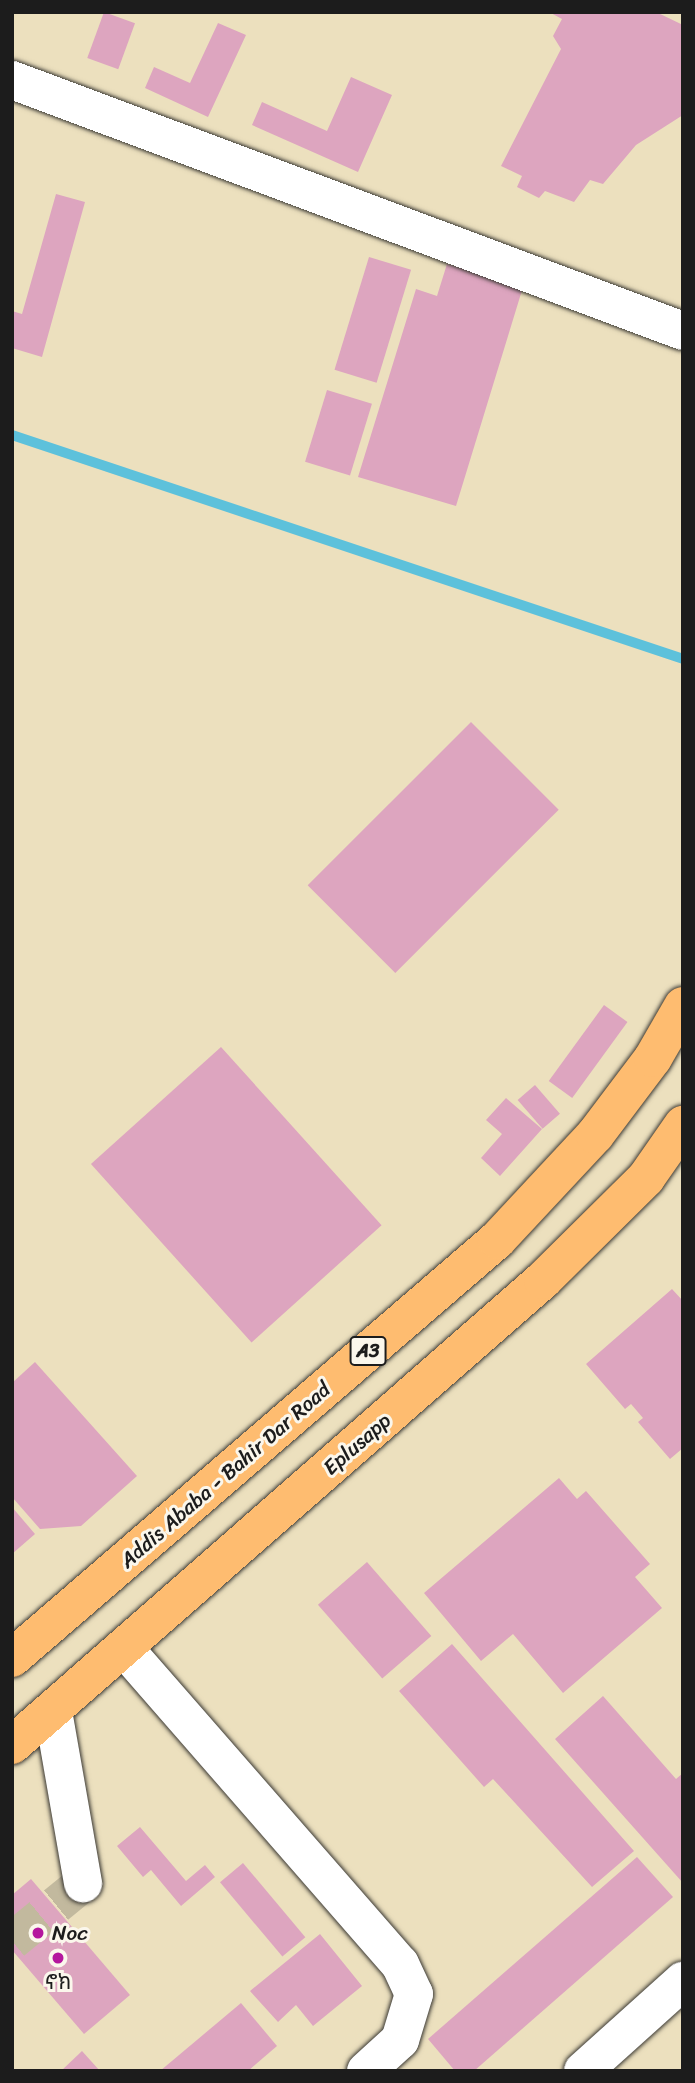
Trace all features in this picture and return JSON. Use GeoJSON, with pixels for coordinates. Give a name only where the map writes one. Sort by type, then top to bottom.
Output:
{"type":"FeatureCollection","features":[{"type":"Feature","properties":{"kind":"highway","name":"Addis Ababa - Bahir Dar Road"},"geometry":{"type":"LineString","coordinates":[[12,1658],[497,1240],[595,1135],[653,1058],[683,1006]]}},
{"type":"Feature","properties":{"kind":"highway","name":"Eplusapp"},"geometry":{"type":"LineString","coordinates":[[12,1745],[543,1280],[646,1178],[683,1125]]}},
{"type":"Feature","properties":{"kind":"street"},"geometry":{"type":"LineString","coordinates":[[12,80],[683,331]]}},
{"type":"Feature","properties":{"kind":"street"},"geometry":{"type":"LineString","coordinates":[[124,1648],[400,1964],[414,1994],[400,2040],[366,2071]]}},
{"type":"Feature","properties":{"kind":"street"},"geometry":{"type":"LineString","coordinates":[[52,1711],[83,1883]]}},
{"type":"Feature","properties":{"kind":"street"},"geometry":{"type":"LineString","coordinates":[[583,2071],[683,1981]]}},
{"type":"Feature","properties":{"kind":"building"},"geometry":{"type":"Polygon","coordinates":[[[104,12],[135,23],[118,69],[87,58],[104,12]]]}},
{"type":"Feature","properties":{"kind":"building"},"geometry":{"type":"Polygon","coordinates":[[[549,12],[656,12],[683,25],[683,115],[636,145],[603,184],[590,180],[574,202],[545,191],[539,198],[517,187],[522,176],[501,166],[561,49],[553,36],[562,19],[549,12]]]}},
{"type":"Feature","properties":{"kind":"building"},"geometry":{"type":"Polygon","coordinates":[[[218,23],[246,35],[208,117],[145,88],[154,67],[190,83],[218,23]]]}},
{"type":"Feature","properties":{"kind":"building"},"geometry":{"type":"Polygon","coordinates":[[[351,77],[392,95],[358,172],[252,125],[262,102],[327,131],[351,77]]]}},
{"type":"Feature","properties":{"kind":"building"},"geometry":{"type":"Polygon","coordinates":[[[56,194],[85,202],[42,357],[12,348],[12,311],[22,314],[56,194]]]}},
{"type":"Feature","properties":{"kind":"building"},"geometry":{"type":"Polygon","coordinates":[[[369,257],[411,270],[377,383],[335,370],[369,257]]]}},
{"type":"Feature","properties":{"kind":"building"},"geometry":{"type":"Polygon","coordinates":[[[447,264],[523,287],[456,506],[358,477],[416,289],[437,296],[447,264]]]}},
{"type":"Feature","properties":{"kind":"building"},"geometry":{"type":"Polygon","coordinates":[[[327,390],[372,404],[350,475],[305,462],[327,390]]]}},
{"type":"Feature","properties":{"kind":"building"},"geometry":{"type":"Polygon","coordinates":[[[471,722],[559,810],[395,973],[308,885],[471,722]]]}},
{"type":"Feature","properties":{"kind":"building"},"geometry":{"type":"Polygon","coordinates":[[[604,1005],[627,1022],[572,1098],[549,1081],[604,1005]]]}},
{"type":"Feature","properties":{"kind":"building"},"geometry":{"type":"Polygon","coordinates":[[[221,1047],[382,1225],[252,1342],[91,1164],[221,1047]]]}},
{"type":"Feature","properties":{"kind":"building"},"geometry":{"type":"Polygon","coordinates":[[[535,1085],[560,1114],[543,1129],[518,1100],[535,1085]]]}},
{"type":"Feature","properties":{"kind":"building"},"geometry":{"type":"Polygon","coordinates":[[[506,1098],[542,1129],[500,1176],[481,1158],[502,1134],[486,1120],[506,1098]]]}},
{"type":"Feature","properties":{"kind":"building"},"geometry":{"type":"Polygon","coordinates":[[[672,1289],[683,1301],[683,1448],[670,1459],[638,1422],[643,1418],[631,1404],[625,1409],[586,1364],[672,1289]]]}},
{"type":"Feature","properties":{"kind":"building"},"geometry":{"type":"Polygon","coordinates":[[[35,1362],[137,1476],[81,1526],[40,1529],[12,1497],[12,1383],[35,1362]]]}},
{"type":"Feature","properties":{"kind":"building"},"geometry":{"type":"Polygon","coordinates":[[[559,1478],[577,1499],[586,1491],[650,1564],[635,1577],[662,1608],[563,1693],[513,1634],[481,1661],[424,1593],[559,1478]]]}},
{"type":"Feature","properties":{"kind":"building"},"geometry":{"type":"Polygon","coordinates":[[[12,1507],[35,1534],[12,1554],[12,1507]]]}},
{"type":"Feature","properties":{"kind":"building"},"geometry":{"type":"Polygon","coordinates":[[[367,1562],[431,1636],[382,1679],[318,1605],[367,1562]]]}},
{"type":"Feature","properties":{"kind":"building"},"geometry":{"type":"Polygon","coordinates":[[[452,1644],[634,1851],[592,1887],[493,1779],[484,1787],[399,1691],[452,1644]]]}},
{"type":"Feature","properties":{"kind":"building"},"geometry":{"type":"Polygon","coordinates":[[[603,1696],[676,1779],[683,1773],[683,1883],[555,1739],[603,1696]]]}},
{"type":"Feature","properties":{"kind":"building"},"geometry":{"type":"Polygon","coordinates":[[[140,1827],[186,1881],[205,1865],[215,1877],[181,1906],[151,1870],[143,1877],[117,1846],[140,1827]]]}},
{"type":"Feature","properties":{"kind":"building"},"geometry":{"type":"Polygon","coordinates":[[[637,1857],[673,1897],[474,2071],[455,2071],[428,2039],[637,1857]]]}},
{"type":"Feature","properties":{"kind":"building"},"geometry":{"type":"Polygon","coordinates":[[[243,1863],[305,1937],[282,1957],[220,1882],[243,1863]]]}},
{"type":"Feature","properties":{"kind":"building"},"geometry":{"type":"Polygon","coordinates":[[[31,1879],[130,1995],[84,2034],[12,1950],[12,1895],[31,1879]]]}},
{"type":"Feature","properties":{"kind":"building"},"geometry":{"type":"Polygon","coordinates":[[[320,1934],[362,1986],[313,2026],[296,2005],[278,2022],[250,1991],[320,1934]]]}},
{"type":"Feature","properties":{"kind":"building"},"geometry":{"type":"Polygon","coordinates":[[[241,2003],[277,2046],[248,2071],[160,2071],[241,2003]]]}},
{"type":"Feature","properties":{"kind":"building"},"geometry":{"type":"Polygon","coordinates":[[[82,2051],[100,2071],[61,2071],[82,2051]]]}},
{"type":"Feature","properties":{"kind":"waterway"},"geometry":{"type":"LineString","coordinates":[[12,435],[683,659]]}},
{"type":"Feature","properties":{"kind":"tunnel"},"geometry":{"type":"LineString","coordinates":[[12,1941],[83,1883]]}},
{"type":"Feature","properties":{"kind":"place","name":"Noc"},"geometry":{"type":"Point","coordinates":[38,1933]}},
{"type":"Feature","properties":{"kind":"place","name":"ኖክ"},"geometry":{"type":"Point","coordinates":[58,1958]}}]}
